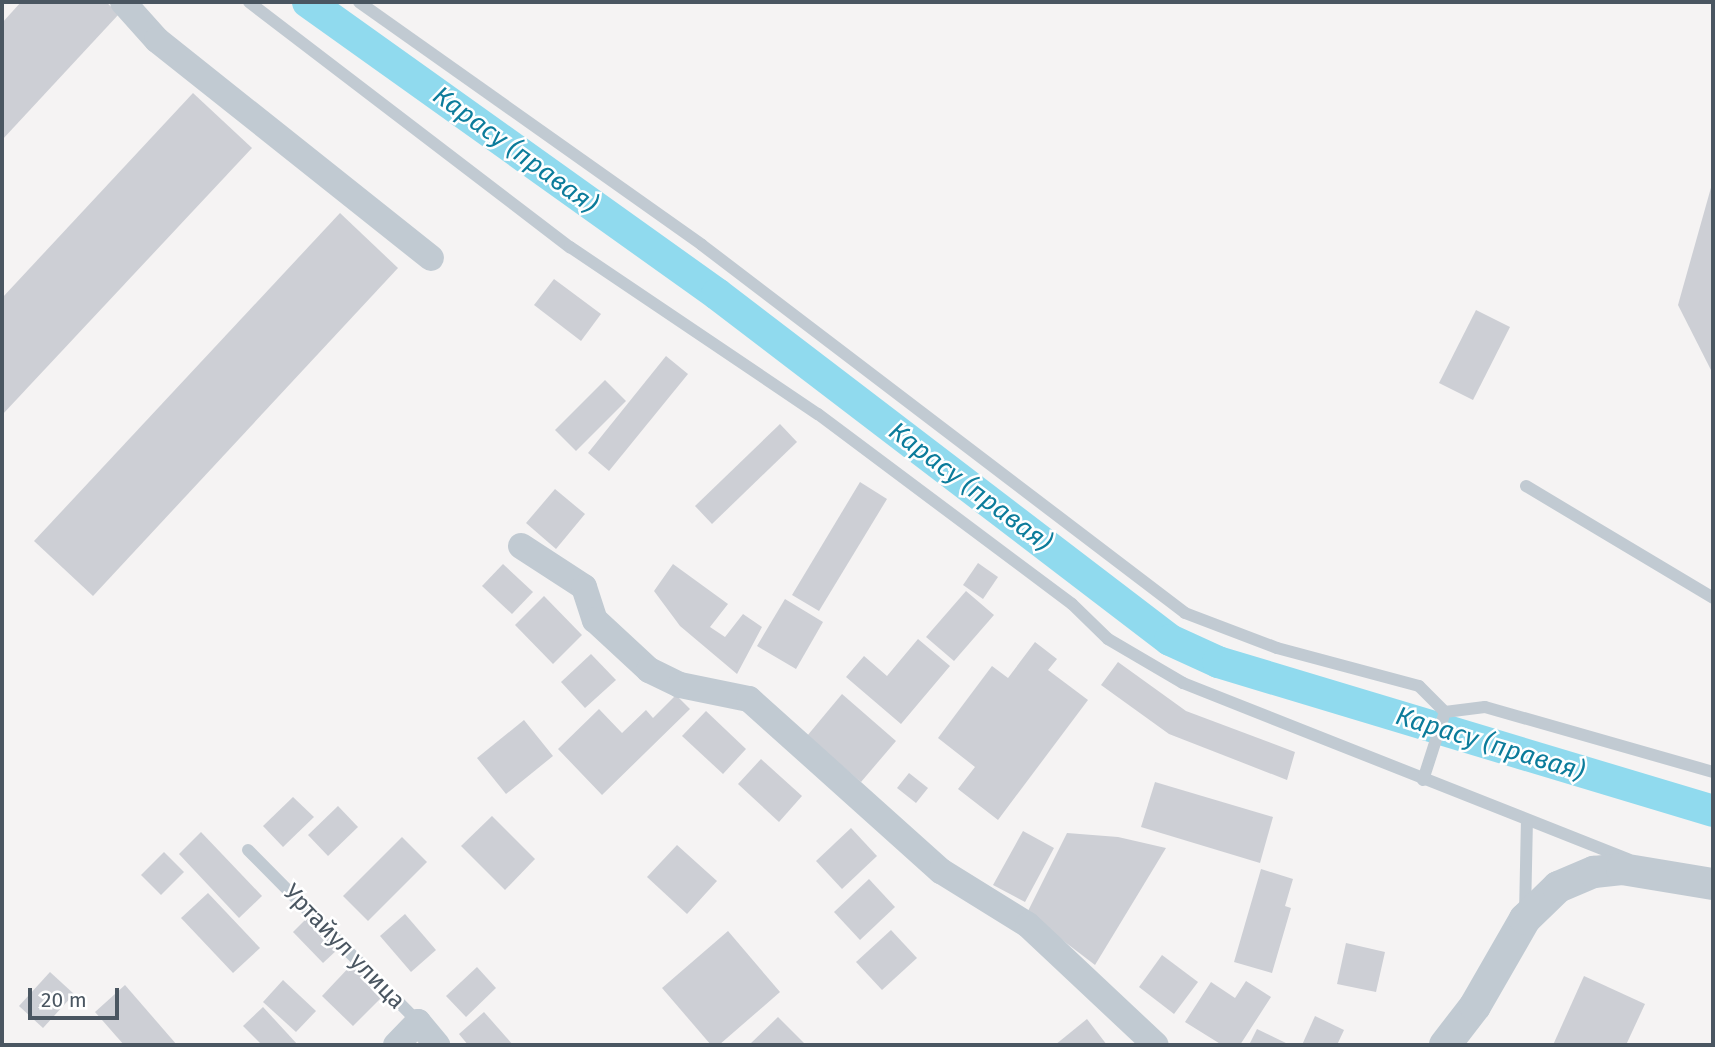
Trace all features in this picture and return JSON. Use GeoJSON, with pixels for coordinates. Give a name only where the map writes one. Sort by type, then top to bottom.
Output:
{"type":"FeatureCollection","features":[{"type":"Feature","properties":{"kind":"street"},"geometry":{"type":"LineString","coordinates":[[123,2],[157,40],[431,258]]}},
{"type":"Feature","properties":{"kind":"street"},"geometry":{"type":"LineString","coordinates":[[521,546],[583,587],[595,620],[649,670],[680,685],[749,699],[941,871],[1028,925],[1156,1045]]}},
{"type":"Feature","properties":{"kind":"street"},"geometry":{"type":"LineString","coordinates":[[1445,1045],[1475,1006],[1525,919],[1558,887],[1594,872],[1622,869],[1668,874],[1713,884]]}},
{"type":"Feature","properties":{"kind":"street"},"geometry":{"type":"LineString","coordinates":[[396,1045],[418,1022]]}},
{"type":"Feature","properties":{"kind":"street","name":"Уртайул улица"},"geometry":{"type":"LineString","coordinates":[[418,1022],[438,1045]]}},
{"type":"Feature","properties":{"kind":"lane"},"geometry":{"type":"LineString","coordinates":[[250,2],[570,247],[818,414],[1072,604],[1108,639],[1183,683],[1423,780],[1668,874]]}},
{"type":"Feature","properties":{"kind":"lane"},"geometry":{"type":"LineString","coordinates":[[359,2],[702,245],[1185,613],[1276,648],[1419,686],[1445,712]]}},
{"type":"Feature","properties":{"kind":"lane"},"geometry":{"type":"LineString","coordinates":[[1526,486],[1713,598]]}},
{"type":"Feature","properties":{"kind":"lane"},"geometry":{"type":"LineString","coordinates":[[1445,712],[1485,707],[1713,772]]}},
{"type":"Feature","properties":{"kind":"lane"},"geometry":{"type":"LineString","coordinates":[[1423,780],[1445,712]]}},
{"type":"Feature","properties":{"kind":"lane"},"geometry":{"type":"LineString","coordinates":[[1525,919],[1527,820]]}},
{"type":"Feature","properties":{"kind":"lane","name":"Уртайул улица"},"geometry":{"type":"LineString","coordinates":[[248,849],[418,1022]]}},
{"type":"Feature","properties":{"kind":"building"},"geometry":{"type":"Polygon","coordinates":[[[21,2],[106,2],[119,14],[2,140],[2,23],[21,2]]]}},
{"type":"Feature","properties":{"kind":"building"},"geometry":{"type":"Polygon","coordinates":[[[193,93],[252,148],[2,415],[2,298],[193,93]]]}},
{"type":"Feature","properties":{"kind":"building"},"geometry":{"type":"Polygon","coordinates":[[[1713,184],[1713,374],[1678,305],[1713,184]]]}},
{"type":"Feature","properties":{"kind":"building"},"geometry":{"type":"Polygon","coordinates":[[[340,213],[398,268],[93,596],[34,541],[340,213]]]}},
{"type":"Feature","properties":{"kind":"building"},"geometry":{"type":"Polygon","coordinates":[[[554,279],[601,314],[581,341],[534,305],[554,279]]]}},
{"type":"Feature","properties":{"kind":"building"},"geometry":{"type":"Polygon","coordinates":[[[1476,310],[1510,327],[1473,400],[1439,383],[1476,310]]]}},
{"type":"Feature","properties":{"kind":"building"},"geometry":{"type":"Polygon","coordinates":[[[666,356],[688,374],[609,471],[588,453],[666,356]]]}},
{"type":"Feature","properties":{"kind":"building"},"geometry":{"type":"Polygon","coordinates":[[[605,380],[626,401],[576,451],[555,430],[605,380]]]}},
{"type":"Feature","properties":{"kind":"building"},"geometry":{"type":"Polygon","coordinates":[[[780,424],[797,442],[712,524],[695,506],[780,424]]]}},
{"type":"Feature","properties":{"kind":"building"},"geometry":{"type":"Polygon","coordinates":[[[860,482],[887,499],[819,611],[792,595],[860,482]]]}},
{"type":"Feature","properties":{"kind":"building"},"geometry":{"type":"Polygon","coordinates":[[[555,489],[585,514],[556,549],[526,523],[555,489]]]}},
{"type":"Feature","properties":{"kind":"building"},"geometry":{"type":"Polygon","coordinates":[[[978,563],[998,577],[983,599],[963,585],[978,563]]]}},
{"type":"Feature","properties":{"kind":"building"},"geometry":{"type":"Polygon","coordinates":[[[503,564],[533,592],[512,614],[482,586],[503,564]]]}},
{"type":"Feature","properties":{"kind":"building"},"geometry":{"type":"Polygon","coordinates":[[[673,564],[728,604],[710,627],[725,637],[743,614],[762,627],[737,674],[680,626],[654,591],[673,564]]]}},
{"type":"Feature","properties":{"kind":"building"},"geometry":{"type":"Polygon","coordinates":[[[966,591],[994,615],[954,661],[926,637],[966,591]]]}},
{"type":"Feature","properties":{"kind":"building"},"geometry":{"type":"Polygon","coordinates":[[[544,596],[582,635],[553,664],[515,625],[544,596]]]}},
{"type":"Feature","properties":{"kind":"building"},"geometry":{"type":"Polygon","coordinates":[[[785,599],[823,622],[796,669],[757,646],[785,599]]]}},
{"type":"Feature","properties":{"kind":"building"},"geometry":{"type":"Polygon","coordinates":[[[918,639],[950,666],[901,724],[846,677],[864,656],[887,676],[918,639]]]}},
{"type":"Feature","properties":{"kind":"building"},"geometry":{"type":"Polygon","coordinates":[[[1035,642],[1057,659],[1048,670],[1088,700],[998,820],[958,789],[975,767],[938,738],[992,666],[1008,678],[1035,642]]]}},
{"type":"Feature","properties":{"kind":"building"},"geometry":{"type":"Polygon","coordinates":[[[591,654],[616,680],[585,708],[561,682],[591,654]]]}},
{"type":"Feature","properties":{"kind":"building"},"geometry":{"type":"Polygon","coordinates":[[[1118,662],[1186,711],[1295,752],[1287,780],[1169,734],[1101,685],[1118,662]]]}},
{"type":"Feature","properties":{"kind":"building"},"geometry":{"type":"Polygon","coordinates":[[[842,694],[896,741],[861,782],[807,736],[842,694]]]}},
{"type":"Feature","properties":{"kind":"building"},"geometry":{"type":"Polygon","coordinates":[[[676,695],[690,709],[602,795],[558,749],[599,709],[622,733],[646,710],[653,718],[676,695]]]}},
{"type":"Feature","properties":{"kind":"building"},"geometry":{"type":"Polygon","coordinates":[[[706,711],[746,749],[723,774],[682,736],[706,711]]]}},
{"type":"Feature","properties":{"kind":"building"},"geometry":{"type":"Polygon","coordinates":[[[524,720],[553,756],[506,794],[477,758],[524,720]]]}},
{"type":"Feature","properties":{"kind":"building"},"geometry":{"type":"Polygon","coordinates":[[[761,759],[802,796],[779,822],[738,784],[761,759]]]}},
{"type":"Feature","properties":{"kind":"building"},"geometry":{"type":"Polygon","coordinates":[[[909,773],[928,788],[916,803],[897,788],[909,773]]]}},
{"type":"Feature","properties":{"kind":"building"},"geometry":{"type":"Polygon","coordinates":[[[1155,782],[1273,817],[1260,863],[1141,827],[1155,782]]]}},
{"type":"Feature","properties":{"kind":"building"},"geometry":{"type":"Polygon","coordinates":[[[293,797],[314,817],[283,847],[263,826],[293,797]]]}},
{"type":"Feature","properties":{"kind":"building"},"geometry":{"type":"Polygon","coordinates":[[[338,806],[358,827],[328,856],[308,835],[338,806]]]}},
{"type":"Feature","properties":{"kind":"building"},"geometry":{"type":"Polygon","coordinates":[[[492,816],[535,859],[505,890],[461,846],[492,816]]]}},
{"type":"Feature","properties":{"kind":"building"},"geometry":{"type":"Polygon","coordinates":[[[851,828],[877,856],[842,889],[816,861],[851,828]]]}},
{"type":"Feature","properties":{"kind":"building"},"geometry":{"type":"Polygon","coordinates":[[[1023,831],[1054,848],[1025,902],[993,885],[1023,831]]]}},
{"type":"Feature","properties":{"kind":"building"},"geometry":{"type":"Polygon","coordinates":[[[201,832],[262,896],[239,918],[179,854],[201,832]]]}},
{"type":"Feature","properties":{"kind":"building"},"geometry":{"type":"Polygon","coordinates":[[[1067,833],[1118,837],[1166,848],[1095,965],[1027,913],[1067,833]]]}},
{"type":"Feature","properties":{"kind":"building"},"geometry":{"type":"Polygon","coordinates":[[[402,837],[427,862],[368,921],[343,896],[402,837]]]}},
{"type":"Feature","properties":{"kind":"building"},"geometry":{"type":"Polygon","coordinates":[[[677,845],[717,881],[687,914],[647,877],[677,845]]]}},
{"type":"Feature","properties":{"kind":"building"},"geometry":{"type":"Polygon","coordinates":[[[164,852],[184,872],[161,895],[141,875],[164,852]]]}},
{"type":"Feature","properties":{"kind":"building"},"geometry":{"type":"Polygon","coordinates":[[[1261,869],[1293,879],[1285,906],[1291,908],[1272,973],[1234,962],[1261,869]]]}},
{"type":"Feature","properties":{"kind":"building"},"geometry":{"type":"Polygon","coordinates":[[[869,879],[895,907],[860,940],[834,912],[869,879]]]}},
{"type":"Feature","properties":{"kind":"building"},"geometry":{"type":"Polygon","coordinates":[[[208,893],[260,948],[233,973],[181,918],[208,893]]]}},
{"type":"Feature","properties":{"kind":"building"},"geometry":{"type":"Polygon","coordinates":[[[405,914],[436,950],[411,972],[380,936],[405,914]]]}},
{"type":"Feature","properties":{"kind":"building"},"geometry":{"type":"Polygon","coordinates":[[[308,917],[338,949],[323,963],[293,932],[308,917]]]}},
{"type":"Feature","properties":{"kind":"building"},"geometry":{"type":"Polygon","coordinates":[[[891,930],[917,958],[882,990],[856,962],[891,930]]]}},
{"type":"Feature","properties":{"kind":"building"},"geometry":{"type":"Polygon","coordinates":[[[728,931],[780,992],[719,1045],[711,1045],[662,988],[728,931]]]}},
{"type":"Feature","properties":{"kind":"building"},"geometry":{"type":"Polygon","coordinates":[[[1346,943],[1385,952],[1376,992],[1337,984],[1346,943]]]}},
{"type":"Feature","properties":{"kind":"building"},"geometry":{"type":"Polygon","coordinates":[[[1162,955],[1198,982],[1174,1014],[1139,987],[1162,955]]]}},
{"type":"Feature","properties":{"kind":"building"},"geometry":{"type":"Polygon","coordinates":[[[353,963],[385,994],[353,1026],[322,996],[353,963]]]}},
{"type":"Feature","properties":{"kind":"building"},"geometry":{"type":"Polygon","coordinates":[[[477,967],[496,988],[466,1017],[446,996],[477,967]]]}},
{"type":"Feature","properties":{"kind":"building"},"geometry":{"type":"Polygon","coordinates":[[[50,972],[74,994],[43,1028],[19,1006],[50,972]]]}},
{"type":"Feature","properties":{"kind":"building"},"geometry":{"type":"Polygon","coordinates":[[[1584,976],[1645,1004],[1626,1045],[1553,1045],[1584,976]]]}},
{"type":"Feature","properties":{"kind":"building"},"geometry":{"type":"Polygon","coordinates":[[[283,980],[316,1011],[296,1032],[263,1002],[283,980]]]}},
{"type":"Feature","properties":{"kind":"building"},"geometry":{"type":"Polygon","coordinates":[[[1246,981],[1271,997],[1240,1045],[1222,1045],[1185,1022],[1211,982],[1235,998],[1246,981]]]}},
{"type":"Feature","properties":{"kind":"building"},"geometry":{"type":"Polygon","coordinates":[[[125,985],[177,1045],[124,1045],[95,1012],[125,985]]]}},
{"type":"Feature","properties":{"kind":"building"},"geometry":{"type":"Polygon","coordinates":[[[263,1007],[298,1045],[262,1045],[243,1026],[263,1007]]]}},
{"type":"Feature","properties":{"kind":"building"},"geometry":{"type":"Polygon","coordinates":[[[484,1012],[513,1045],[468,1045],[459,1034],[484,1012]]]}},
{"type":"Feature","properties":{"kind":"building"},"geometry":{"type":"Polygon","coordinates":[[[1315,1016],[1344,1030],[1337,1045],[1302,1045],[1315,1016]]]}},
{"type":"Feature","properties":{"kind":"building"},"geometry":{"type":"Polygon","coordinates":[[[778,1017],[806,1045],[749,1045],[778,1017]]]}},
{"type":"Feature","properties":{"kind":"building"},"geometry":{"type":"Polygon","coordinates":[[[1087,1019],[1107,1045],[1055,1045],[1087,1019]]]}},
{"type":"Feature","properties":{"kind":"building"},"geometry":{"type":"Polygon","coordinates":[[[1257,1029],[1290,1045],[1249,1045],[1257,1029]]]}},
{"type":"Feature","properties":{"kind":"waterway","name":"Карасу (правая)"},"geometry":{"type":"LineString","coordinates":[[308,2],[717,294],[1170,640],[1218,662],[1713,811]]}}]}
